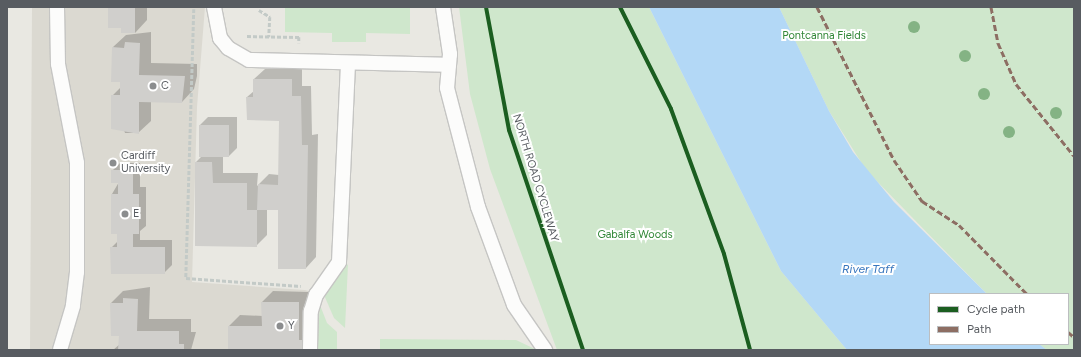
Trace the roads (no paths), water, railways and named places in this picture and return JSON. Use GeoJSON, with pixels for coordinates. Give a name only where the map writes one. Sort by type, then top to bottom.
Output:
{"type":"FeatureCollection","features":[{"type":"Feature","properties":{"kind":"lane"},"geometry":{"type":"LineString","coordinates":[[58,7],[58,64],[77,163],[76,278],[60,350]]}},
{"type":"Feature","properties":{"kind":"lane"},"geometry":{"type":"LineString","coordinates":[[214,7],[220,38],[238,55],[262,62],[450,64]]}},
{"type":"Feature","properties":{"kind":"lane"},"geometry":{"type":"LineString","coordinates":[[443,7],[450,64],[447,88],[478,207],[514,305],[545,350]]}},
{"type":"Feature","properties":{"kind":"lane"},"geometry":{"type":"LineString","coordinates":[[310,350],[311,311],[316,295],[339,262],[348,64]]}},
{"type":"Feature","properties":{"kind":"water","name":"River Taff"},"geometry":{"type":"Polygon","coordinates":[[[649,7],[779,7],[829,111],[853,152],[894,202],[986,293],[929,293],[929,345],[1040,345],[1047,350],[847,350],[781,271],[649,7]]]}},
{"type":"Feature","properties":{"kind":"place","name":"C"},"geometry":{"type":"Point","coordinates":[153,86]}},
{"type":"Feature","properties":{"kind":"place","name":"Cardiff University"},"geometry":{"type":"Point","coordinates":[113,163]}},
{"type":"Feature","properties":{"kind":"place","name":"E"},"geometry":{"type":"Point","coordinates":[125,214]}},
{"type":"Feature","properties":{"kind":"place","name":"Y"},"geometry":{"type":"Point","coordinates":[280,326]}},
{"type":"Feature","properties":{"kind":"park label","name":"Pontcanna Fields"},"geometry":{"type":"Point","coordinates":[824,36]}},
{"type":"Feature","properties":{"kind":"park label","name":"Gabalfa Woods"},"geometry":{"type":"Point","coordinates":[635,235]}}]}
